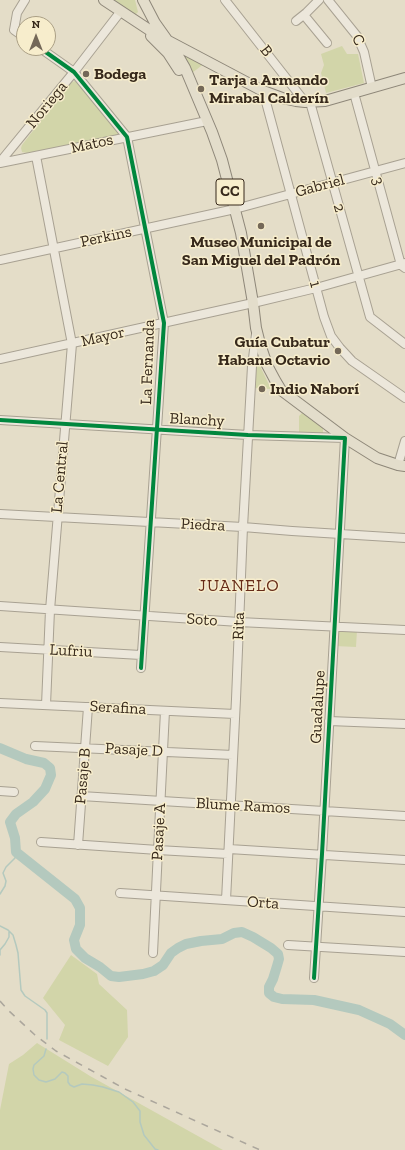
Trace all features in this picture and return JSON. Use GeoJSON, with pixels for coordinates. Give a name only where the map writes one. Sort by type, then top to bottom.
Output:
{"type":"FeatureCollection","features":[{"type":"Feature","properties":{"kind":"main road","name":"CC"},"geometry":{"type":"LineString","coordinates":[[104,0],[137,23],[151,36],[168,53],[191,86]]}},
{"type":"Feature","properties":{"kind":"main road","name":"CC"},"geometry":{"type":"LineString","coordinates":[[143,0],[155,23],[185,68],[222,160],[241,233],[256,328],[260,344],[267,365],[280,390],[345,438],[377,458],[401,466]]}},
{"type":"Feature","properties":{"kind":"main road"},"geometry":{"type":"LineString","coordinates":[[148,11],[195,55]]}},
{"type":"Feature","properties":{"kind":"main road"},"geometry":{"type":"LineString","coordinates":[[137,23],[168,41],[264,91],[282,98],[296,101],[325,101],[405,78]]}},
{"type":"Feature","properties":{"kind":"main road"},"geometry":{"type":"LineString","coordinates":[[185,68],[184,64],[186,58],[195,55]]}},
{"type":"Feature","properties":{"kind":"street"},"geometry":{"type":"LineString","coordinates":[[16,16],[25,0]]}},
{"type":"Feature","properties":{"kind":"street"},"geometry":{"type":"LineString","coordinates":[[296,21],[318,0]]}},
{"type":"Feature","properties":{"kind":"street","name":"C"},"geometry":{"type":"LineString","coordinates":[[328,0],[357,36],[364,52],[372,88]]}},
{"type":"Feature","properties":{"kind":"street","name":"B"},"geometry":{"type":"LineString","coordinates":[[230,2],[308,102]]}},
{"type":"Feature","properties":{"kind":"street","name":"Noriega"},"geometry":{"type":"LineString","coordinates":[[0,163],[74,72],[121,11]]}},
{"type":"Feature","properties":{"kind":"street"},"geometry":{"type":"LineString","coordinates":[[304,15],[327,43]]}},
{"type":"Feature","properties":{"kind":"street"},"geometry":{"type":"LineString","coordinates":[[16,19],[14,30],[16,31]]}},
{"type":"Feature","properties":{"kind":"street","name":"La Fernanda"},"geometry":{"type":"LineString","coordinates":[[51,56],[74,72],[127,137],[164,323],[141,668]]}},
{"type":"Feature","properties":{"kind":"street","name":"1"},"geometry":{"type":"LineString","coordinates":[[264,91],[316,288],[331,336],[352,361],[405,398]]}},
{"type":"Feature","properties":{"kind":"street","name":"3"},"geometry":{"type":"LineString","coordinates":[[354,93],[375,171],[404,265]]}},
{"type":"Feature","properties":{"kind":"street","name":"2"},"geometry":{"type":"LineString","coordinates":[[308,102],[370,317],[405,344]]}},
{"type":"Feature","properties":{"kind":"street","name":"Matos"},"geometry":{"type":"LineString","coordinates":[[0,163],[207,121]]}},
{"type":"Feature","properties":{"kind":"street","name":"Noriega"},"geometry":{"type":"LineString","coordinates":[[17,142],[14,149],[18,157],[21,159]]}},
{"type":"Feature","properties":{"kind":"street","name":"La Central"},"geometry":{"type":"LineString","coordinates":[[36,156],[72,344],[64,424],[50,610],[46,705]]}},
{"type":"Feature","properties":{"kind":"street","name":"Gabriel"},"geometry":{"type":"LineString","coordinates":[[235,209],[405,163]]}},
{"type":"Feature","properties":{"kind":"street","name":"Perkins"},"geometry":{"type":"LineString","coordinates":[[0,260],[235,209]]}},
{"type":"Feature","properties":{"kind":"street","name":"Mayor"},"geometry":{"type":"LineString","coordinates":[[0,359],[253,303],[404,265]]}},
{"type":"Feature","properties":{"kind":"street","name":"Rita"},"geometry":{"type":"LineString","coordinates":[[226,900],[243,527],[252,366],[256,328]]}},
{"type":"Feature","properties":{"kind":"street","name":"Blanchy"},"geometry":{"type":"LineString","coordinates":[[0,420],[248,435],[345,438]]}},
{"type":"Feature","properties":{"kind":"street","name":"Guadalupe"},"geometry":{"type":"LineString","coordinates":[[314,978],[345,438]]}},
{"type":"Feature","properties":{"kind":"street"},"geometry":{"type":"LineString","coordinates":[[401,466],[405,441]]}},
{"type":"Feature","properties":{"kind":"street","name":"Piedra"},"geometry":{"type":"LineString","coordinates":[[0,514],[243,527],[405,538]]}},
{"type":"Feature","properties":{"kind":"street","name":"Soto"},"geometry":{"type":"LineString","coordinates":[[0,606],[239,622],[405,630]]}},
{"type":"Feature","properties":{"kind":"street","name":"Lufriu"},"geometry":{"type":"LineString","coordinates":[[0,647],[141,655]]}},
{"type":"Feature","properties":{"kind":"street","name":"Serafina"},"geometry":{"type":"LineString","coordinates":[[0,702],[235,714]]}},
{"type":"Feature","properties":{"kind":"street","name":"Pasaje B"},"geometry":{"type":"LineString","coordinates":[[78,845],[88,707]]}},
{"type":"Feature","properties":{"kind":"street","name":"Pasaje A"},"geometry":{"type":"LineString","coordinates":[[153,953],[165,711]]}},
{"type":"Feature","properties":{"kind":"street"},"geometry":{"type":"LineString","coordinates":[[329,721],[405,724]]}},
{"type":"Feature","properties":{"kind":"street","name":"Pasaje D"},"geometry":{"type":"LineString","coordinates":[[35,746],[233,755]]}},
{"type":"Feature","properties":{"kind":"street"},"geometry":{"type":"LineString","coordinates":[[0,791],[14,792]]}},
{"type":"Feature","properties":{"kind":"street","name":"Blume Ramos"},"geometry":{"type":"LineString","coordinates":[[81,796],[405,816]]}},
{"type":"Feature","properties":{"kind":"street"},"geometry":{"type":"LineString","coordinates":[[41,842],[158,850],[322,854],[405,860]]}},
{"type":"Feature","properties":{"kind":"street","name":"Orta"},"geometry":{"type":"LineString","coordinates":[[120,893],[405,912]]}},
{"type":"Feature","properties":{"kind":"street"},"geometry":{"type":"LineString","coordinates":[[288,945],[405,952]]}},
{"type":"Feature","properties":{"kind":"green space"},"geometry":{"type":"Polygon","coordinates":[[[113,0],[135,0],[138,12],[136,14],[132,14],[113,0]]]}},
{"type":"Feature","properties":{"kind":"green space"},"geometry":{"type":"Polygon","coordinates":[[[342,46],[347,54],[358,54],[364,83],[326,93],[321,73],[324,65],[321,54],[342,46]]]}},
{"type":"Feature","properties":{"kind":"green space"},"geometry":{"type":"Polygon","coordinates":[[[179,49],[205,63],[192,73],[179,49]]]}},
{"type":"Feature","properties":{"kind":"green space"},"geometry":{"type":"Polygon","coordinates":[[[75,81],[79,83],[120,132],[118,135],[116,137],[27,153],[22,152],[22,145],[70,83],[75,81]]]}},
{"type":"Feature","properties":{"kind":"green space"},"geometry":{"type":"Polygon","coordinates":[[[256,365],[260,366],[271,389],[252,388],[256,365]]]}},
{"type":"Feature","properties":{"kind":"green space"},"geometry":{"type":"Polygon","coordinates":[[[302,413],[323,428],[323,433],[299,432],[299,416],[302,413]]]}},
{"type":"Feature","properties":{"kind":"green space"},"geometry":{"type":"Polygon","coordinates":[[[336,629],[357,630],[356,647],[335,646],[336,629]]]}},
{"type":"Feature","properties":{"kind":"green space"},"geometry":{"type":"Polygon","coordinates":[[[71,955],[97,974],[99,984],[127,1010],[128,1037],[108,1066],[59,1040],[65,1025],[43,998],[71,955]]]}},
{"type":"Feature","properties":{"kind":"green space"},"geometry":{"type":"Polygon","coordinates":[[[37,1043],[90,1076],[223,1150],[0,1150],[0,1110],[9,1064],[37,1043]]]}},
{"type":"Feature","properties":{"kind":"waterway"},"geometry":{"type":"LineString","coordinates":[[0,748],[26,759],[44,763],[50,768],[51,775],[45,789],[33,802],[16,814],[10,822],[15,838],[16,852],[75,899],[80,908],[80,925],[74,940],[76,949],[85,958],[111,976],[119,977],[143,974],[154,971],[163,965],[171,953],[186,944],[222,939],[234,933],[242,932],[253,937],[278,954],[279,959],[269,987],[269,993],[274,997],[282,999],[314,1000],[359,1010],[390,1024],[405,1035]]}},
{"type":"Feature","properties":{"kind":"waterway"},"geometry":{"type":"LineString","coordinates":[[0,894],[6,881],[3,873],[6,867],[15,858],[16,852]]}},
{"type":"Feature","properties":{"kind":"waterway"},"geometry":{"type":"LineString","coordinates":[[0,926],[8,930],[13,935],[18,953],[21,990],[25,996],[47,1013],[47,1039]]}},
{"type":"Feature","properties":{"kind":"waterway"},"geometry":{"type":"LineString","coordinates":[[0,955],[0,950],[9,937],[9,932]]}},
{"type":"Feature","properties":{"kind":"waterway"},"geometry":{"type":"LineString","coordinates":[[46,1049],[44,1056],[34,1065],[33,1069],[34,1075],[39,1080],[46,1082],[55,1079],[62,1072],[68,1076],[68,1082],[74,1087],[82,1084],[93,1085],[119,1092],[133,1102],[140,1111],[140,1122],[144,1135],[155,1149],[158,1150]]}},
{"type":"Feature","properties":{"kind":"railway"},"geometry":{"type":"LineString","coordinates":[[0,1001],[35,1035],[56,1051],[125,1089],[260,1150]]}},
{"type":"Feature","properties":{"kind":"cycle path"},"geometry":{"type":"LineString","coordinates":[[51,56],[74,72],[127,137],[164,323],[141,668]]}},
{"type":"Feature","properties":{"kind":"cycle path"},"geometry":{"type":"LineString","coordinates":[[0,420],[248,435],[345,438],[314,978]]}},
{"type":"Feature","properties":{"kind":"place","name":"Bodega"},"geometry":{"type":"Point","coordinates":[86,74]}},
{"type":"Feature","properties":{"kind":"place","name":"Tarja a Armando Mirabal Calderín"},"geometry":{"type":"Point","coordinates":[201,89]}},
{"type":"Feature","properties":{"kind":"place","name":"Museo Municipal de San Miguel del Padrón"},"geometry":{"type":"Point","coordinates":[261,226]}},
{"type":"Feature","properties":{"kind":"place","name":"Guía Cubatur Habana Octavio"},"geometry":{"type":"Point","coordinates":[338,351]}},
{"type":"Feature","properties":{"kind":"place","name":"Indio Naborí"},"geometry":{"type":"Point","coordinates":[262,389]}},
{"type":"Feature","properties":{"kind":"district","name":"JUANELO"},"geometry":{"type":"Point","coordinates":[239,586]}}]}
